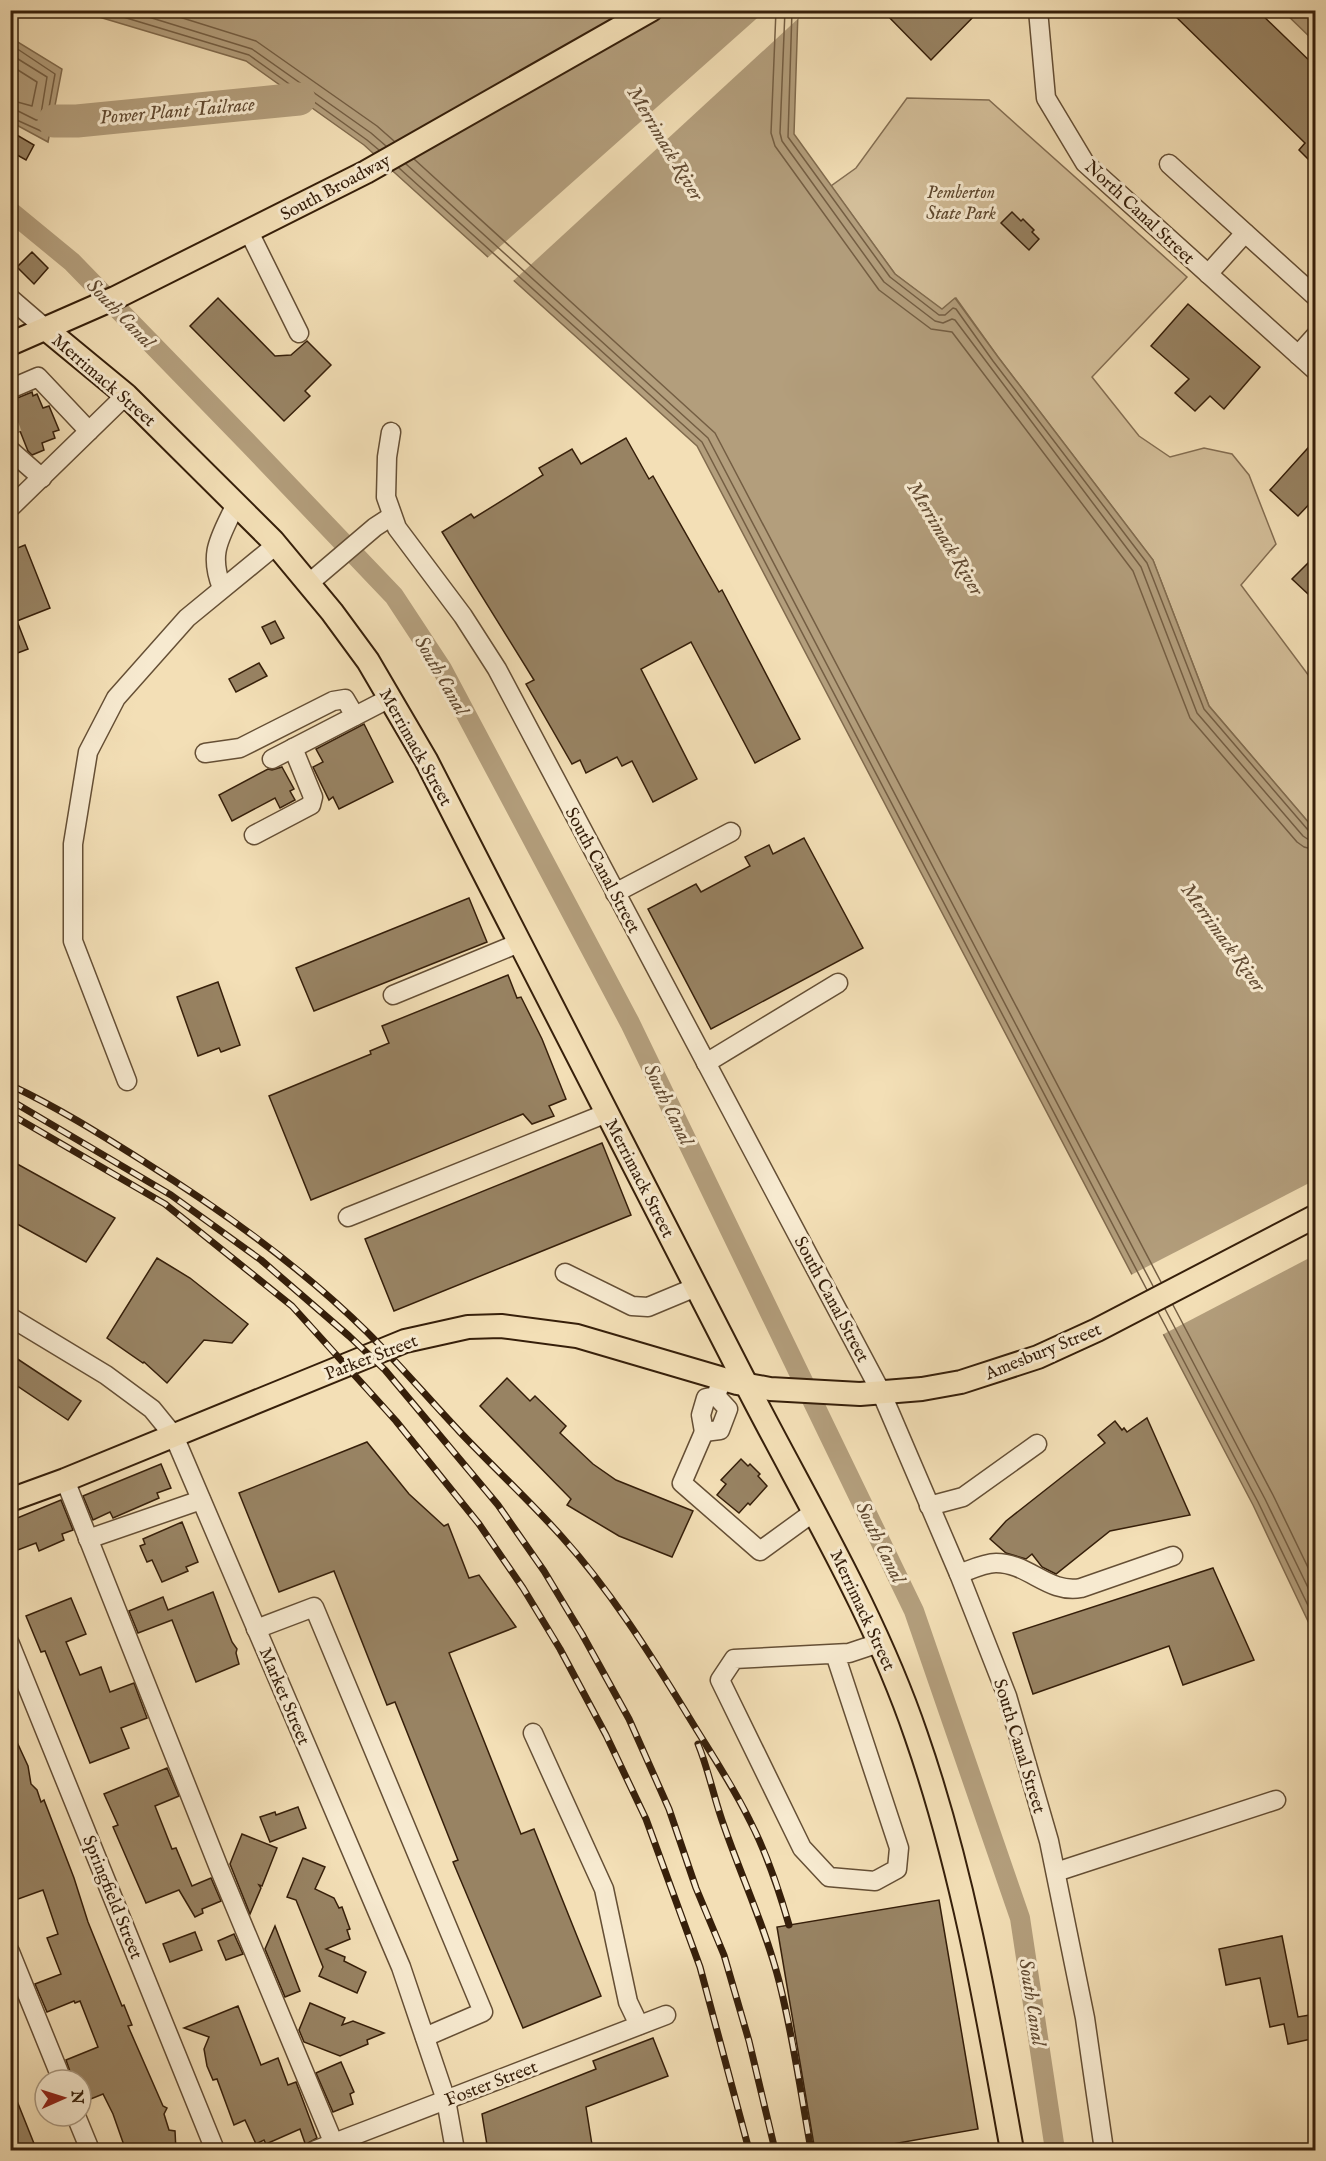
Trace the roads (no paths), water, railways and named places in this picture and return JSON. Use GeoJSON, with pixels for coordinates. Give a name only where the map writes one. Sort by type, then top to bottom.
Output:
{"type":"FeatureCollection","features":[{"type":"Feature","properties":{"kind":"main road","name":"South Broadway"},"geometry":{"type":"LineString","coordinates":[[10,344],[73,317],[249,232],[366,172],[651,10]]}},
{"type":"Feature","properties":{"kind":"main road","name":"Merrimack Street"},"geometry":{"type":"LineString","coordinates":[[46,329],[126,395],[276,546],[332,612],[368,661],[426,760],[746,1385],[856,1590],[879,1643],[916,1734],[954,1861],[983,1983],[1012,2151]]}},
{"type":"Feature","properties":{"kind":"main road","name":"Amesbury Street"},"geometry":{"type":"LineString","coordinates":[[746,1385],[770,1389],[871,1393],[922,1389],[961,1382],[1038,1357],[1097,1330],[1316,1216]]}},
{"type":"Feature","properties":{"kind":"main road","name":"Parker Street"},"geometry":{"type":"LineString","coordinates":[[10,1500],[65,1480],[405,1341],[468,1327],[501,1326],[568,1334],[719,1387],[746,1385]]}},
{"type":"Feature","properties":{"kind":"street","name":"North Canal Street"},"geometry":{"type":"LineString","coordinates":[[1038,10],[1047,98],[1085,163],[1316,371]]}},
{"type":"Feature","properties":{"kind":"street"},"geometry":{"type":"LineString","coordinates":[[1169,164],[1316,297]]}},
{"type":"Feature","properties":{"kind":"street"},"geometry":{"type":"LineString","coordinates":[[249,232],[299,333]]}},
{"type":"Feature","properties":{"kind":"street"},"geometry":{"type":"LineString","coordinates":[[1208,274],[1245,233]]}},
{"type":"Feature","properties":{"kind":"street"},"geometry":{"type":"LineString","coordinates":[[10,298],[46,329]]}},
{"type":"Feature","properties":{"kind":"street"},"geometry":{"type":"LineString","coordinates":[[1298,355],[1316,335]]}},
{"type":"Feature","properties":{"kind":"street"},"geometry":{"type":"LineString","coordinates":[[10,389],[38,377],[89,431]]}},
{"type":"Feature","properties":{"kind":"street"},"geometry":{"type":"LineString","coordinates":[[10,508],[126,395]]}},
{"type":"Feature","properties":{"kind":"street","name":"South Canal Street"},"geometry":{"type":"LineString","coordinates":[[391,432],[387,457],[386,497],[397,528],[463,616],[496,669],[706,1063],[929,1506],[959,1574],[1007,1696],[1049,1841],[1085,2018],[1104,2151]]}},
{"type":"Feature","properties":{"kind":"street"},"geometry":{"type":"LineString","coordinates":[[13,445],[42,478]]}},
{"type":"Feature","properties":{"kind":"street"},"geometry":{"type":"LineString","coordinates":[[222,588],[215,571],[216,552],[236,506]]}},
{"type":"Feature","properties":{"kind":"street"},"geometry":{"type":"LineString","coordinates":[[308,584],[375,527],[393,516]]}},
{"type":"Feature","properties":{"kind":"street"},"geometry":{"type":"LineString","coordinates":[[127,1082],[73,941],[73,844],[88,752],[116,698],[187,618],[276,546]]}},
{"type":"Feature","properties":{"kind":"street"},"geometry":{"type":"LineString","coordinates":[[272,759],[390,698]]}},
{"type":"Feature","properties":{"kind":"street"},"geometry":{"type":"LineString","coordinates":[[206,753],[240,748],[333,701],[345,699],[355,716]]}},
{"type":"Feature","properties":{"kind":"street"},"geometry":{"type":"LineString","coordinates":[[254,835],[311,805],[313,797],[293,748]]}},
{"type":"Feature","properties":{"kind":"street"},"geometry":{"type":"LineString","coordinates":[[615,893],[731,832]]}},
{"type":"Feature","properties":{"kind":"street"},"geometry":{"type":"LineString","coordinates":[[393,995],[519,943]]}},
{"type":"Feature","properties":{"kind":"street"},"geometry":{"type":"LineString","coordinates":[[706,1063],[838,983]]}},
{"type":"Feature","properties":{"kind":"street"},"geometry":{"type":"LineString","coordinates":[[348,1217],[607,1113]]}},
{"type":"Feature","properties":{"kind":"street"},"geometry":{"type":"LineString","coordinates":[[565,1272],[632,1306],[648,1307],[696,1287]]}},
{"type":"Feature","properties":{"kind":"street","name":"Market Street"},"geometry":{"type":"LineString","coordinates":[[11,1319],[106,1375],[152,1409],[174,1436],[401,1967],[447,2100],[455,2151]]}},
{"type":"Feature","properties":{"kind":"street"},"geometry":{"type":"LineString","coordinates":[[719,1387],[728,1409],[720,1430],[704,1432],[682,1483],[760,1551],[815,1511]]}},
{"type":"Feature","properties":{"kind":"street"},"geometry":{"type":"LineString","coordinates":[[929,1506],[963,1497],[1036,1444]]}},
{"type":"Feature","properties":{"kind":"street"},"geometry":{"type":"LineString","coordinates":[[65,1480],[219,1868],[334,2144]]}},
{"type":"Feature","properties":{"kind":"street"},"geometry":{"type":"LineString","coordinates":[[88,1539],[201,1500]]}},
{"type":"Feature","properties":{"kind":"street"},"geometry":{"type":"LineString","coordinates":[[959,1574],[994,1563],[1009,1564],[1024,1569],[1060,1588],[1070,1590],[1173,1556]]}},
{"type":"Feature","properties":{"kind":"street"},"geometry":{"type":"LineString","coordinates":[[256,1629],[314,1607],[483,2012],[425,2037]]}},
{"type":"Feature","properties":{"kind":"street"},"geometry":{"type":"LineString","coordinates":[[835,1654],[899,1848],[897,1869],[874,1881],[829,1877],[801,1848],[720,1680],[734,1659],[849,1653],[879,1643]]}},
{"type":"Feature","properties":{"kind":"street","name":"Springfield Street"},"geometry":{"type":"LineString","coordinates":[[10,1644],[215,2151]]}},
{"type":"Feature","properties":{"kind":"street"},"geometry":{"type":"LineString","coordinates":[[533,1733],[604,1889],[628,2002],[639,2025]]}},
{"type":"Feature","properties":{"kind":"street"},"geometry":{"type":"LineString","coordinates":[[1056,1872],[1276,1800]]}},
{"type":"Feature","properties":{"kind":"street"},"geometry":{"type":"LineString","coordinates":[[10,1952],[57,2068]]}},
{"type":"Feature","properties":{"kind":"street","name":"Foster Street"},"geometry":{"type":"LineString","coordinates":[[316,2151],[666,2015]]}},
{"type":"Feature","properties":{"kind":"street"},"geometry":{"type":"LineString","coordinates":[[81,2128],[90,2151]]}},
{"type":"Feature","properties":{"kind":"water","name":"Merrimack River"},"geometry":{"type":"Polygon","coordinates":[[[79,11],[798,11],[794,134],[895,274],[942,309],[955,298],[1153,560],[1209,706],[1315,830],[1315,1636],[1253,1505],[697,446],[364,145],[246,61],[79,11]]]}},
{"type":"Feature","properties":{"kind":"water"},"geometry":{"type":"Polygon","coordinates":[[[1283,11],[1315,11],[1315,42],[1283,11]]]}},
{"type":"Feature","properties":{"kind":"water"},"geometry":{"type":"Polygon","coordinates":[[[10,28],[14,32],[16,41],[62,69],[48,142],[11,122],[10,28]]]}},
{"type":"Feature","properties":{"kind":"waterway","name":"Power Plant Tailrace"},"geometry":{"type":"LineString","coordinates":[[54,121],[77,121],[299,99]]}},
{"type":"Feature","properties":{"kind":"waterway","name":"South Canal"},"geometry":{"type":"LineString","coordinates":[[10,211],[72,262],[394,596],[442,669],[630,1023],[914,1611],[1020,1918],[1055,2150]]}},
{"type":"Feature","properties":{"kind":"tunnel"},"geometry":{"type":"LineString","coordinates":[[10,426],[13,434]]}},
{"type":"Feature","properties":{"kind":"railway"},"geometry":{"type":"LineString","coordinates":[[10,1085],[78,1121],[173,1180],[288,1262],[367,1332],[549,1523],[596,1577],[627,1620],[727,1778],[762,1846],[789,1925]]}},
{"type":"Feature","properties":{"kind":"railway"},"geometry":{"type":"LineString","coordinates":[[10,1100],[171,1195],[261,1260],[385,1370],[498,1505],[544,1571],[582,1634],[629,1719],[669,1809],[696,1888],[724,1955],[749,2041],[775,2150]]}},
{"type":"Feature","properties":{"kind":"railway"},"geometry":{"type":"LineString","coordinates":[[10,1114],[165,1204],[292,1306],[396,1421],[479,1524],[523,1588],[560,1649],[606,1735],[646,1819],[700,1967],[749,2150]]}},
{"type":"Feature","properties":{"kind":"railway"},"geometry":{"type":"LineString","coordinates":[[698,1744],[720,1816],[760,1922],[779,1981],[793,2044],[811,2150]]}},
{"type":"Feature","properties":{"kind":"park label","name":"Pemberton State Park"},"geometry":{"type":"Point","coordinates":[961,202]}}]}
